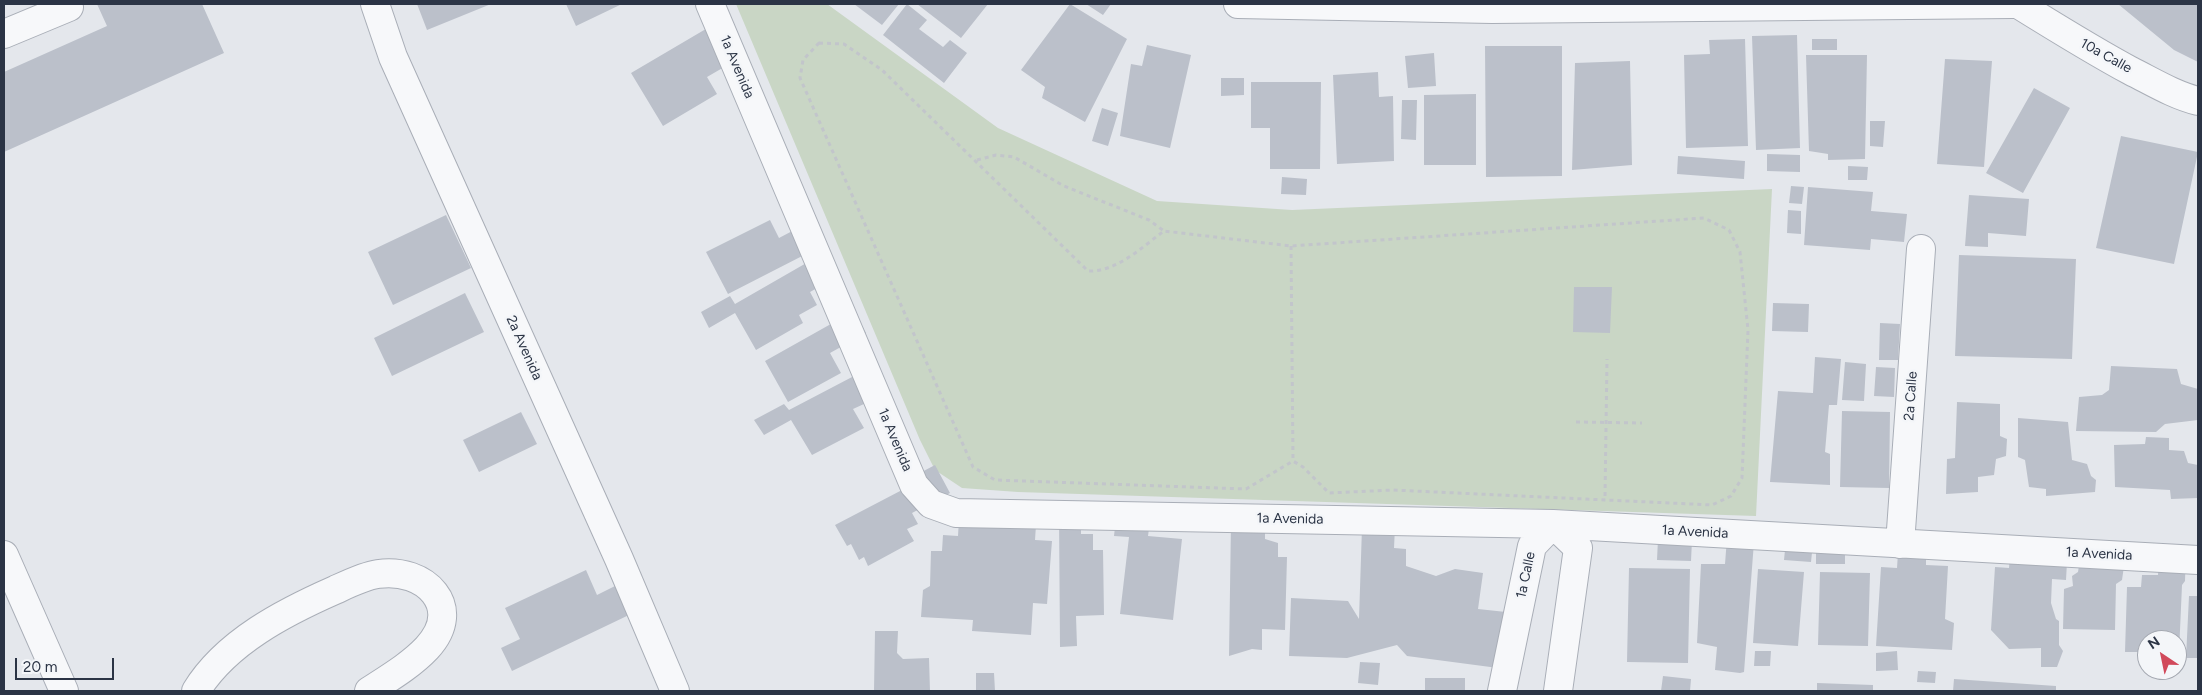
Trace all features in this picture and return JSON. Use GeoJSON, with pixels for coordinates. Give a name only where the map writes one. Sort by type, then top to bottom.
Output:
{"type":"FeatureCollection","features":[{"type":"Feature","properties":{"kind":"street","name":"2a Avenida"},"geometry":{"type":"LineString","coordinates":[[375,4],[393,57],[619,559],[674,691]]}},
{"type":"Feature","properties":{"kind":"street","name":"1a Avenida"},"geometry":{"type":"LineString","coordinates":[[710,4],[914,485],[931,504],[956,513],[1552,524],[2198,560]]}},
{"type":"Feature","properties":{"kind":"street"},"geometry":{"type":"LineString","coordinates":[[1238,4],[1492,6],[2014,4]]}},
{"type":"Feature","properties":{"kind":"street","name":"10a Calle"},"geometry":{"type":"LineString","coordinates":[[2018,4],[2088,48],[2167,89],[2198,101]]}},
{"type":"Feature","properties":{"kind":"street"},"geometry":{"type":"LineString","coordinates":[[4,34],[69,7]]}},
{"type":"Feature","properties":{"kind":"street","name":"2a Calle"},"geometry":{"type":"LineString","coordinates":[[1900,544],[1921,249]]}},
{"type":"Feature","properties":{"kind":"street","name":"1a Calle"},"geometry":{"type":"LineString","coordinates":[[1502,691],[1532,546],[1552,524]]}},
{"type":"Feature","properties":{"kind":"street"},"geometry":{"type":"LineString","coordinates":[[1552,524],[1578,548],[1558,691]]}},
{"type":"Feature","properties":{"kind":"street"},"geometry":{"type":"LineString","coordinates":[[4,555],[64,691]]}},
{"type":"Feature","properties":{"kind":"street"},"geometry":{"type":"LineString","coordinates":[[196,691],[217,663],[241,644],[308,602],[377,574],[406,574],[430,586],[440,601],[442,624],[428,647],[400,671],[369,691]]}},
{"type":"Feature","properties":{"kind":"path"},"geometry":{"type":"LineString","coordinates":[[995,480],[973,467],[800,78],[802,60],[819,43],[844,44],[882,70],[1088,271],[1100,271],[1119,263],[1164,231]]}},
{"type":"Feature","properties":{"kind":"path"},"geometry":{"type":"LineString","coordinates":[[976,160],[996,155],[1014,157],[1064,186],[1149,220],[1164,231],[1291,246],[1704,218],[1729,230],[1740,252],[1748,330],[1742,478],[1731,496],[1712,505],[1394,490],[1329,492],[1303,467],[1292,460],[1291,246]]}},
{"type":"Feature","properties":{"kind":"path"},"geometry":{"type":"LineString","coordinates":[[1605,500],[1607,359]]}},
{"type":"Feature","properties":{"kind":"path"},"geometry":{"type":"LineString","coordinates":[[1576,422],[1642,423]]}},
{"type":"Feature","properties":{"kind":"green space"},"geometry":{"type":"Polygon","coordinates":[[[736,4],[827,4],[998,128],[1157,201],[1292,210],[1772,189],[1756,516],[1018,492],[962,488],[935,470],[920,440],[736,4]]]}},
{"type":"Feature","properties":{"kind":"building"},"geometry":{"type":"Polygon","coordinates":[[[97,4],[202,4],[224,53],[4,152],[4,72],[107,26],[97,4]]]}},
{"type":"Feature","properties":{"kind":"building"},"geometry":{"type":"Polygon","coordinates":[[[417,4],[491,4],[427,30],[417,4]]]}},
{"type":"Feature","properties":{"kind":"building"},"geometry":{"type":"Polygon","coordinates":[[[566,4],[622,4],[576,26],[566,4]]]}},
{"type":"Feature","properties":{"kind":"building"},"geometry":{"type":"Polygon","coordinates":[[[854,4],[899,4],[882,25],[854,4]]]}},
{"type":"Feature","properties":{"kind":"building"},"geometry":{"type":"Polygon","coordinates":[[[907,4],[927,20],[919,29],[943,47],[950,40],[967,53],[944,83],[883,35],[907,4]]]}},
{"type":"Feature","properties":{"kind":"building"},"geometry":{"type":"Polygon","coordinates":[[[917,4],[988,4],[961,38],[917,4]]]}},
{"type":"Feature","properties":{"kind":"building"},"geometry":{"type":"Polygon","coordinates":[[[1070,4],[1127,39],[1085,122],[1042,98],[1045,87],[1021,70],[1070,4]]]}},
{"type":"Feature","properties":{"kind":"building"},"geometry":{"type":"Polygon","coordinates":[[[1086,4],[1111,4],[1103,15],[1086,4]]]}},
{"type":"Feature","properties":{"kind":"building"},"geometry":{"type":"Polygon","coordinates":[[[2118,4],[2198,4],[2198,62],[2174,50],[2118,4]]]}},
{"type":"Feature","properties":{"kind":"building"},"geometry":{"type":"Polygon","coordinates":[[[716,23],[738,59],[707,77],[717,94],[663,126],[631,73],[716,23]]]}},
{"type":"Feature","properties":{"kind":"building"},"geometry":{"type":"Polygon","coordinates":[[[1797,35],[1800,148],[1756,150],[1752,36],[1797,35]]]}},
{"type":"Feature","properties":{"kind":"building"},"geometry":{"type":"Polygon","coordinates":[[[1745,39],[1748,146],[1686,148],[1684,55],[1710,54],[1709,40],[1745,39]]]}},
{"type":"Feature","properties":{"kind":"building"},"geometry":{"type":"Polygon","coordinates":[[[1812,39],[1837,39],[1837,50],[1812,50],[1812,39]]]}},
{"type":"Feature","properties":{"kind":"building"},"geometry":{"type":"Polygon","coordinates":[[[1147,45],[1191,55],[1170,148],[1120,136],[1131,64],[1142,66],[1147,45]]]}},
{"type":"Feature","properties":{"kind":"building"},"geometry":{"type":"Polygon","coordinates":[[[1485,46],[1562,46],[1562,176],[1486,177],[1485,46]]]}},
{"type":"Feature","properties":{"kind":"building"},"geometry":{"type":"Polygon","coordinates":[[[1434,53],[1436,86],[1408,88],[1405,56],[1434,53]]]}},
{"type":"Feature","properties":{"kind":"building"},"geometry":{"type":"Polygon","coordinates":[[[1806,55],[1867,55],[1865,159],[1828,160],[1828,154],[1809,151],[1806,55]]]}},
{"type":"Feature","properties":{"kind":"building"},"geometry":{"type":"Polygon","coordinates":[[[1945,59],[1992,61],[1984,167],[1937,164],[1945,59]]]}},
{"type":"Feature","properties":{"kind":"building"},"geometry":{"type":"Polygon","coordinates":[[[1630,61],[1632,165],[1572,170],[1575,63],[1630,61]]]}},
{"type":"Feature","properties":{"kind":"building"},"geometry":{"type":"Polygon","coordinates":[[[1378,72],[1379,97],[1393,96],[1394,161],[1337,164],[1333,75],[1378,72]]]}},
{"type":"Feature","properties":{"kind":"building"},"geometry":{"type":"Polygon","coordinates":[[[1221,78],[1244,78],[1244,95],[1221,96],[1221,78]]]}},
{"type":"Feature","properties":{"kind":"building"},"geometry":{"type":"Polygon","coordinates":[[[1251,82],[1321,82],[1320,169],[1270,169],[1270,128],[1251,128],[1251,82]]]}},
{"type":"Feature","properties":{"kind":"building"},"geometry":{"type":"Polygon","coordinates":[[[2034,88],[2070,108],[2023,193],[1986,173],[2034,88]]]}},
{"type":"Feature","properties":{"kind":"building"},"geometry":{"type":"Polygon","coordinates":[[[1476,94],[1476,165],[1424,165],[1424,95],[1476,94]]]}},
{"type":"Feature","properties":{"kind":"building"},"geometry":{"type":"Polygon","coordinates":[[[1402,100],[1417,100],[1416,140],[1401,139],[1402,100]]]}},
{"type":"Feature","properties":{"kind":"building"},"geometry":{"type":"Polygon","coordinates":[[[1102,108],[1118,113],[1108,146],[1092,141],[1102,108]]]}},
{"type":"Feature","properties":{"kind":"building"},"geometry":{"type":"Polygon","coordinates":[[[1870,121],[1885,121],[1883,147],[1870,146],[1870,121]]]}},
{"type":"Feature","properties":{"kind":"building"},"geometry":{"type":"Polygon","coordinates":[[[2121,136],[2198,152],[2174,264],[2096,248],[2121,136]]]}},
{"type":"Feature","properties":{"kind":"building"},"geometry":{"type":"Polygon","coordinates":[[[1767,154],[1800,155],[1800,172],[1767,171],[1767,154]]]}},
{"type":"Feature","properties":{"kind":"building"},"geometry":{"type":"Polygon","coordinates":[[[1678,156],[1745,161],[1744,179],[1677,174],[1678,156]]]}},
{"type":"Feature","properties":{"kind":"building"},"geometry":{"type":"Polygon","coordinates":[[[1848,166],[1868,167],[1867,180],[1848,180],[1848,166]]]}},
{"type":"Feature","properties":{"kind":"building"},"geometry":{"type":"Polygon","coordinates":[[[1282,177],[1307,179],[1306,195],[1281,194],[1282,177]]]}},
{"type":"Feature","properties":{"kind":"building"},"geometry":{"type":"Polygon","coordinates":[[[1791,186],[1804,187],[1802,204],[1789,203],[1791,186]]]}},
{"type":"Feature","properties":{"kind":"building"},"geometry":{"type":"Polygon","coordinates":[[[1808,187],[1873,192],[1871,211],[1907,214],[1904,242],[1871,239],[1870,250],[1804,245],[1808,187]]]}},
{"type":"Feature","properties":{"kind":"building"},"geometry":{"type":"Polygon","coordinates":[[[1969,195],[2029,199],[2026,236],[1988,233],[1988,247],[1965,246],[1969,195]]]}},
{"type":"Feature","properties":{"kind":"building"},"geometry":{"type":"Polygon","coordinates":[[[1788,210],[1801,211],[1801,234],[1787,233],[1788,210]]]}},
{"type":"Feature","properties":{"kind":"building"},"geometry":{"type":"Polygon","coordinates":[[[446,215],[471,268],[393,305],[368,252],[446,215]]]}},
{"type":"Feature","properties":{"kind":"building"},"geometry":{"type":"Polygon","coordinates":[[[770,220],[779,238],[798,228],[810,252],[728,294],[706,252],[770,220]]]}},
{"type":"Feature","properties":{"kind":"building"},"geometry":{"type":"Polygon","coordinates":[[[822,254],[835,278],[810,292],[817,305],[799,315],[803,323],[756,350],[735,313],[709,328],[701,312],[730,296],[735,304],[822,254]]]}},
{"type":"Feature","properties":{"kind":"building"},"geometry":{"type":"Polygon","coordinates":[[[1959,255],[2076,259],[2072,359],[1955,356],[1959,255]]]}},
{"type":"Feature","properties":{"kind":"building"},"geometry":{"type":"Polygon","coordinates":[[[1574,287],[1612,287],[1610,333],[1573,332],[1574,287]]]}},
{"type":"Feature","properties":{"kind":"building"},"geometry":{"type":"Polygon","coordinates":[[[465,293],[484,332],[392,376],[374,338],[465,293]]]}},
{"type":"Feature","properties":{"kind":"building"},"geometry":{"type":"Polygon","coordinates":[[[1773,303],[1809,304],[1808,332],[1772,331],[1773,303]]]}},
{"type":"Feature","properties":{"kind":"building"},"geometry":{"type":"Polygon","coordinates":[[[854,311],[866,333],[830,353],[841,373],[788,402],[765,361],[854,311]]]}},
{"type":"Feature","properties":{"kind":"building"},"geometry":{"type":"Polygon","coordinates":[[[1880,323],[1900,324],[1898,360],[1879,360],[1880,323]]]}},
{"type":"Feature","properties":{"kind":"building"},"geometry":{"type":"Polygon","coordinates":[[[1815,357],[1841,359],[1837,405],[1829,405],[1825,452],[1830,454],[1830,485],[1770,482],[1778,391],[1813,393],[1815,357]]]}},
{"type":"Feature","properties":{"kind":"building"},"geometry":{"type":"Polygon","coordinates":[[[1845,362],[1866,364],[1864,401],[1842,400],[1845,362]]]}},
{"type":"Feature","properties":{"kind":"building"},"geometry":{"type":"Polygon","coordinates":[[[875,365],[888,393],[853,409],[864,428],[812,455],[791,420],[764,435],[754,420],[784,404],[789,410],[875,365]]]}},
{"type":"Feature","properties":{"kind":"building"},"geometry":{"type":"Polygon","coordinates":[[[2111,366],[2177,369],[2181,384],[2198,389],[2198,420],[2165,424],[2156,432],[2076,431],[2079,397],[2102,395],[2109,390],[2111,366]]]}},
{"type":"Feature","properties":{"kind":"building"},"geometry":{"type":"Polygon","coordinates":[[[1876,367],[1895,368],[1894,397],[1874,396],[1876,367]]]}},
{"type":"Feature","properties":{"kind":"building"},"geometry":{"type":"Polygon","coordinates":[[[1957,402],[2000,404],[2000,436],[2007,439],[2006,456],[1996,459],[1994,475],[1978,477],[1978,492],[1946,494],[1947,459],[1955,458],[1957,402]]]}},
{"type":"Feature","properties":{"kind":"building"},"geometry":{"type":"Polygon","coordinates":[[[1842,411],[1890,412],[1889,488],[1840,487],[1842,411]]]}},
{"type":"Feature","properties":{"kind":"building"},"geometry":{"type":"Polygon","coordinates":[[[521,412],[537,444],[479,472],[463,440],[521,412]]]}},
{"type":"Feature","properties":{"kind":"building"},"geometry":{"type":"Polygon","coordinates":[[[2018,418],[2068,422],[2072,460],[2087,464],[2091,476],[2096,480],[2095,492],[2046,496],[2046,489],[2029,487],[2025,460],[2018,457],[2018,418]]]}},
{"type":"Feature","properties":{"kind":"building"},"geometry":{"type":"Polygon","coordinates":[[[2146,437],[2169,438],[2169,450],[2184,451],[2188,463],[2198,465],[2198,498],[2171,499],[2170,490],[2115,487],[2114,445],[2145,444],[2146,437]]]}},
{"type":"Feature","properties":{"kind":"building"},"geometry":{"type":"Polygon","coordinates":[[[935,465],[950,493],[912,513],[918,524],[907,529],[914,541],[868,566],[864,557],[859,560],[851,544],[847,546],[835,525],[902,490],[899,484],[935,465]]]}},
{"type":"Feature","properties":{"kind":"building"},"geometry":{"type":"Polygon","coordinates":[[[1037,510],[1035,540],[1052,541],[1047,604],[1033,603],[1031,635],[972,631],[973,620],[921,617],[923,590],[930,586],[931,551],[942,551],[943,535],[958,536],[959,519],[1037,510]]]}},
{"type":"Feature","properties":{"kind":"building"},"geometry":{"type":"Polygon","coordinates":[[[1059,513],[1081,519],[1081,534],[1093,534],[1093,550],[1103,550],[1104,615],[1076,616],[1077,646],[1060,647],[1059,513]]]}},
{"type":"Feature","properties":{"kind":"building"},"geometry":{"type":"Polygon","coordinates":[[[1116,518],[1150,521],[1148,536],[1182,539],[1173,620],[1120,614],[1129,537],[1114,536],[1116,518]]]}},
{"type":"Feature","properties":{"kind":"building"},"geometry":{"type":"Polygon","coordinates":[[[1231,522],[1265,523],[1265,539],[1278,543],[1278,557],[1287,557],[1285,630],[1262,629],[1262,650],[1252,649],[1229,656],[1231,522]]]}},
{"type":"Feature","properties":{"kind":"building"},"geometry":{"type":"Polygon","coordinates":[[[1362,527],[1395,527],[1394,548],[1406,549],[1406,566],[1436,576],[1455,569],[1483,573],[1478,609],[1506,612],[1498,668],[1407,656],[1397,645],[1347,658],[1289,656],[1291,598],[1348,601],[1359,619],[1362,527]]]}},
{"type":"Feature","properties":{"kind":"building"},"geometry":{"type":"Polygon","coordinates":[[[1727,538],[1754,542],[1744,672],[1740,673],[1715,670],[1717,647],[1697,643],[1701,564],[1725,564],[1727,538]]]}},
{"type":"Feature","properties":{"kind":"building"},"geometry":{"type":"Polygon","coordinates":[[[1658,539],[1692,540],[1691,561],[1657,560],[1658,539]]]}},
{"type":"Feature","properties":{"kind":"building"},"geometry":{"type":"Polygon","coordinates":[[[1786,540],[1813,543],[1811,562],[1784,560],[1786,540]]]}},
{"type":"Feature","properties":{"kind":"building"},"geometry":{"type":"Polygon","coordinates":[[[1816,544],[1845,545],[1845,564],[1816,564],[1816,544]]]}},
{"type":"Feature","properties":{"kind":"building"},"geometry":{"type":"Polygon","coordinates":[[[2068,544],[2066,580],[2052,579],[2051,603],[2056,619],[2059,621],[2059,645],[2063,651],[2057,667],[2041,667],[2041,648],[2009,649],[1991,630],[1995,567],[2009,568],[2010,555],[2068,544]]]}},
{"type":"Feature","properties":{"kind":"building"},"geometry":{"type":"Polygon","coordinates":[[[2159,551],[2186,551],[2180,630],[2137,630],[2137,652],[2125,652],[2127,587],[2141,587],[2142,575],[2158,575],[2159,551]]]}},
{"type":"Feature","properties":{"kind":"building"},"geometry":{"type":"Polygon","coordinates":[[[2126,552],[2122,580],[2116,584],[2115,630],[2063,629],[2064,589],[2073,586],[2072,576],[2078,572],[2080,559],[2126,552]]]}},
{"type":"Feature","properties":{"kind":"building"},"geometry":{"type":"Polygon","coordinates":[[[1898,553],[1926,555],[1926,565],[1948,566],[1945,619],[1954,623],[1952,650],[1876,646],[1881,567],[1897,568],[1898,553]]]}},
{"type":"Feature","properties":{"kind":"building"},"geometry":{"type":"Polygon","coordinates":[[[1629,568],[1690,569],[1688,663],[1627,662],[1629,568]]]}},
{"type":"Feature","properties":{"kind":"building"},"geometry":{"type":"Polygon","coordinates":[[[1758,569],[1804,572],[1798,646],[1753,643],[1758,569]]]}},
{"type":"Feature","properties":{"kind":"building"},"geometry":{"type":"Polygon","coordinates":[[[586,570],[597,595],[617,585],[631,614],[512,671],[501,648],[520,639],[505,608],[586,570]]]}},
{"type":"Feature","properties":{"kind":"building"},"geometry":{"type":"Polygon","coordinates":[[[1820,572],[1870,573],[1868,646],[1818,645],[1820,572]]]}},
{"type":"Feature","properties":{"kind":"building"},"geometry":{"type":"Polygon","coordinates":[[[2189,596],[2198,596],[2198,658],[2187,658],[2189,596]]]}},
{"type":"Feature","properties":{"kind":"building"},"geometry":{"type":"Polygon","coordinates":[[[875,631],[898,631],[897,653],[903,659],[929,658],[930,691],[874,691],[875,631]]]}},
{"type":"Feature","properties":{"kind":"building"},"geometry":{"type":"Polygon","coordinates":[[[1755,651],[1771,651],[1770,666],[1754,666],[1755,651]]]}},
{"type":"Feature","properties":{"kind":"building"},"geometry":{"type":"Polygon","coordinates":[[[1897,651],[1898,670],[1876,671],[1876,653],[1897,651]]]}},
{"type":"Feature","properties":{"kind":"building"},"geometry":{"type":"Polygon","coordinates":[[[1360,662],[1380,663],[1378,685],[1358,683],[1360,662]]]}},
{"type":"Feature","properties":{"kind":"building"},"geometry":{"type":"Polygon","coordinates":[[[1918,671],[1936,672],[1935,683],[1917,682],[1918,671]]]}},
{"type":"Feature","properties":{"kind":"building"},"geometry":{"type":"Polygon","coordinates":[[[976,673],[994,673],[995,691],[976,691],[976,673]]]}},
{"type":"Feature","properties":{"kind":"building"},"geometry":{"type":"Polygon","coordinates":[[[1663,676],[1691,679],[1690,691],[1661,691],[1663,676]]]}},
{"type":"Feature","properties":{"kind":"building"},"geometry":{"type":"Polygon","coordinates":[[[1425,678],[1465,678],[1465,691],[1425,691],[1425,678]]]}},
{"type":"Feature","properties":{"kind":"building"},"geometry":{"type":"Polygon","coordinates":[[[1954,679],[2056,686],[2056,691],[1953,691],[1954,679]]]}},
{"type":"Feature","properties":{"kind":"building"},"geometry":{"type":"Polygon","coordinates":[[[1817,683],[1873,685],[1873,691],[1817,691],[1817,683]]]}}]}
